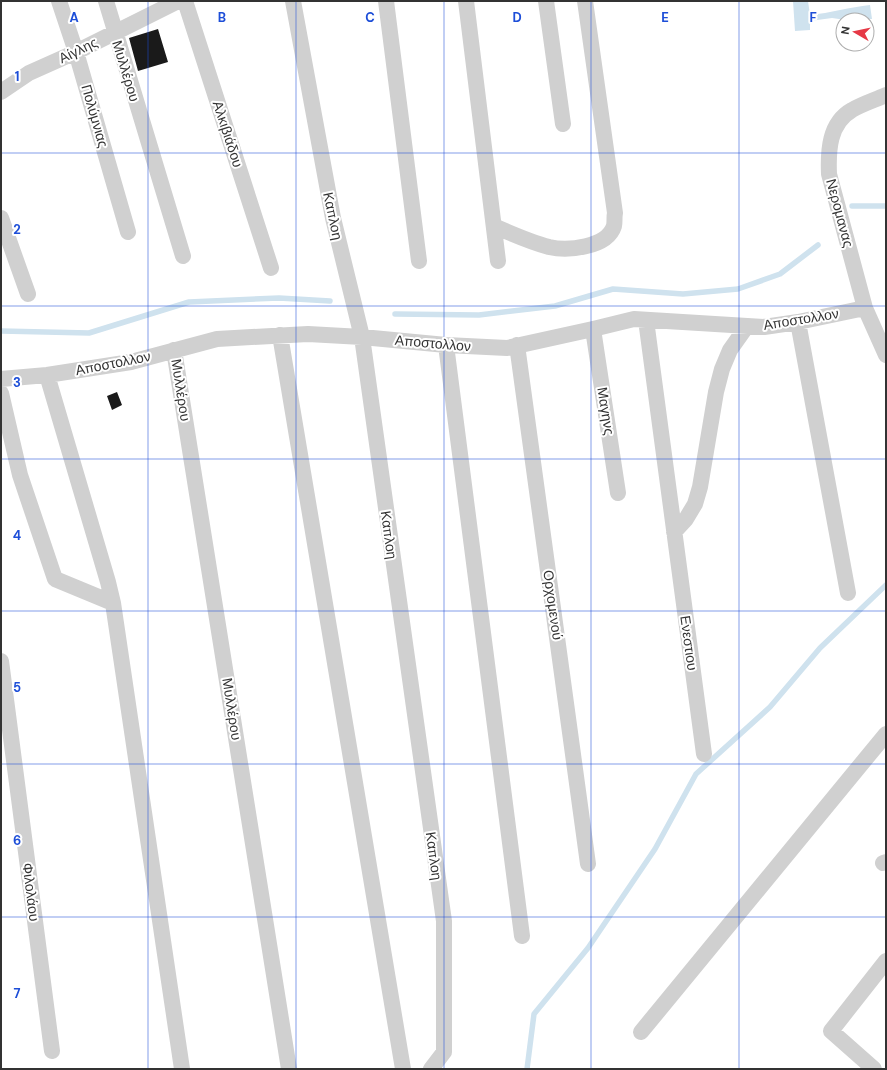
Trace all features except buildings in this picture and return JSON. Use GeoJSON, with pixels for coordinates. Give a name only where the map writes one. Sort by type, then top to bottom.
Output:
{"type":"FeatureCollection","features":[{"type":"Feature","properties":{"kind":"street","name":"Πολύμνιας"},"geometry":{"type":"LineString","coordinates":[[59,1],[76,52],[128,232]]}},
{"type":"Feature","properties":{"kind":"street","name":"Μυλλέρου"},"geometry":{"type":"LineString","coordinates":[[106,1],[114,32],[183,256]]}},
{"type":"Feature","properties":{"kind":"street","name":"Αίγλης"},"geometry":{"type":"LineString","coordinates":[[1,92],[29,73],[76,52],[178,1]]}},
{"type":"Feature","properties":{"kind":"street","name":"Αλκιβιάδου"},"geometry":{"type":"LineString","coordinates":[[185,1],[271,268]]}},
{"type":"Feature","properties":{"kind":"street","name":"Καπλοη"},"geometry":{"type":"LineString","coordinates":[[293,1],[333,218],[362,336],[444,921],[444,1052],[431,1069]]}},
{"type":"Feature","properties":{"kind":"street"},"geometry":{"type":"LineString","coordinates":[[386,1],[419,261]]}},
{"type":"Feature","properties":{"kind":"street"},"geometry":{"type":"LineString","coordinates":[[466,1],[498,262]]}},
{"type":"Feature","properties":{"kind":"street"},"geometry":{"type":"LineString","coordinates":[[546,1],[563,124]]}},
{"type":"Feature","properties":{"kind":"street"},"geometry":{"type":"LineString","coordinates":[[494,226],[530,242],[551,247],[570,249],[591,245],[606,238],[614,227],[615,213],[585,1]]}},
{"type":"Feature","properties":{"kind":"street","name":"Νερομανας"},"geometry":{"type":"LineString","coordinates":[[886,95],[851,111],[838,122],[831,137],[828,154],[829,174],[865,308],[886,355]]}},
{"type":"Feature","properties":{"kind":"street"},"geometry":{"type":"LineString","coordinates":[[1,218],[28,294]]}},
{"type":"Feature","properties":{"kind":"street","name":"Αποστολλον"},"geometry":{"type":"LineString","coordinates":[[1,379],[48,375],[131,362],[217,339],[308,334],[362,336],[446,345],[507,348],[634,319],[764,327],[798,322],[865,308]]}},
{"type":"Feature","properties":{"kind":"street","name":"Ενεστιου"},"geometry":{"type":"LineString","coordinates":[[646,320],[704,754]]}},
{"type":"Feature","properties":{"kind":"street"},"geometry":{"type":"LineString","coordinates":[[798,322],[848,593]]}},
{"type":"Feature","properties":{"kind":"street"},"geometry":{"type":"LineString","coordinates":[[674,532],[686,519],[695,504],[700,487],[716,392],[722,369],[730,350],[747,326]]}},
{"type":"Feature","properties":{"kind":"street","name":"Μαγηνς"},"geometry":{"type":"LineString","coordinates":[[593,329],[618,492]]}},
{"type":"Feature","properties":{"kind":"street"},"geometry":{"type":"LineString","coordinates":[[280,335],[403,1069]]}},
{"type":"Feature","properties":{"kind":"street"},"geometry":{"type":"LineString","coordinates":[[446,345],[522,936]]}},
{"type":"Feature","properties":{"kind":"street","name":"Ορχομενού"},"geometry":{"type":"LineString","coordinates":[[517,345],[588,864]]}},
{"type":"Feature","properties":{"kind":"street","name":"Μυλλέρου"},"geometry":{"type":"LineString","coordinates":[[174,350],[289,1069]]}},
{"type":"Feature","properties":{"kind":"street"},"geometry":{"type":"LineString","coordinates":[[48,375],[113,603],[182,1069]]}},
{"type":"Feature","properties":{"kind":"street"},"geometry":{"type":"LineString","coordinates":[[1,393],[20,475],[55,579],[113,603]]}},
{"type":"Feature","properties":{"kind":"street","name":"Φιλολάου"},"geometry":{"type":"LineString","coordinates":[[1,661],[52,1051]]}},
{"type":"Feature","properties":{"kind":"street"},"geometry":{"type":"LineString","coordinates":[[641,1032],[886,734]]}},
{"type":"Feature","properties":{"kind":"street"},"geometry":{"type":"LineString","coordinates":[[874,1069],[831,1031],[886,961]]}},
{"type":"Feature","properties":{"kind":"water"},"geometry":{"type":"Polygon","coordinates":[[[793,1],[808,1],[810,15],[870,5],[871,12],[835,12],[835,18],[810,21],[810,30],[795,31],[793,1]]]}},
{"type":"Feature","properties":{"kind":"waterway"},"geometry":{"type":"LineString","coordinates":[[852,206],[886,206]]}},
{"type":"Feature","properties":{"kind":"waterway"},"geometry":{"type":"LineString","coordinates":[[395,314],[479,315],[555,306],[613,289],[683,294],[738,289],[780,274],[818,245]]}},
{"type":"Feature","properties":{"kind":"waterway"},"geometry":{"type":"LineString","coordinates":[[1,331],[89,333],[189,302],[279,298],[330,301]]}},
{"type":"Feature","properties":{"kind":"waterway"},"geometry":{"type":"LineString","coordinates":[[527,1069],[534,1014],[588,948],[655,849],[696,774],[770,707],[820,648],[886,585]]}}]}
